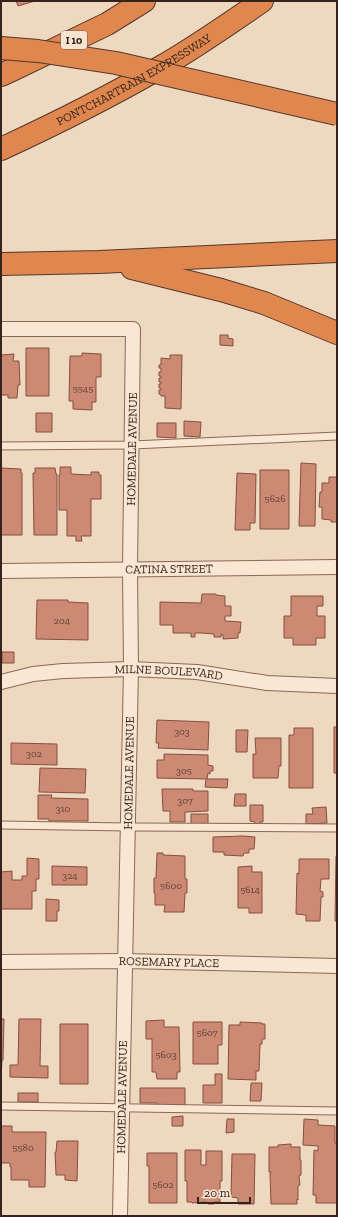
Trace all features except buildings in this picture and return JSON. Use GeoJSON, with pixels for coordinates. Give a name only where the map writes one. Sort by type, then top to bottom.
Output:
{"type":"FeatureCollection","features":[{"type":"Feature","properties":{"kind":"highway","name":"I 10"},"geometry":{"type":"LineString","coordinates":[[1,75],[107,24],[144,1]]}},
{"type":"Feature","properties":{"kind":"highway","name":"PONTCHARTRAIN EXPRESSWAY"},"geometry":{"type":"LineString","coordinates":[[1,149],[55,124],[162,67],[262,1]]}},
{"type":"Feature","properties":{"kind":"highway"},"geometry":{"type":"LineString","coordinates":[[1,48],[38,51],[116,63],[337,114]]}},
{"type":"Feature","properties":{"kind":"highway"},"geometry":{"type":"LineString","coordinates":[[1,264],[99,262],[337,250]]}},
{"type":"Feature","properties":{"kind":"highway"},"geometry":{"type":"LineString","coordinates":[[99,262],[151,272],[221,290],[264,303],[337,333]]}},
{"type":"Feature","properties":{"kind":"street","name":"HOMEDALE AVENUE"},"geometry":{"type":"LineString","coordinates":[[1,329],[133,329],[130,569],[131,669],[120,1216]]}},
{"type":"Feature","properties":{"kind":"street","name":"CATINA STREET"},"geometry":{"type":"LineString","coordinates":[[1,571],[337,567]]}},
{"type":"Feature","properties":{"kind":"street","name":"MILNE BOULEVARD"},"geometry":{"type":"LineString","coordinates":[[1,682],[32,674],[63,671],[131,669],[197,672],[267,683],[337,686]]}},
{"type":"Feature","properties":{"kind":"street","name":"ROSEMARY PLACE"},"geometry":{"type":"LineString","coordinates":[[1,962],[124,961],[337,966]]}},
{"type":"Feature","properties":{"kind":"lane"},"geometry":{"type":"LineString","coordinates":[[1,446],[132,445],[337,436]]}},
{"type":"Feature","properties":{"kind":"lane"},"geometry":{"type":"LineString","coordinates":[[1,825],[337,828]]}},
{"type":"Feature","properties":{"kind":"lane"},"geometry":{"type":"LineString","coordinates":[[1,1106],[337,1111]]}}]}
